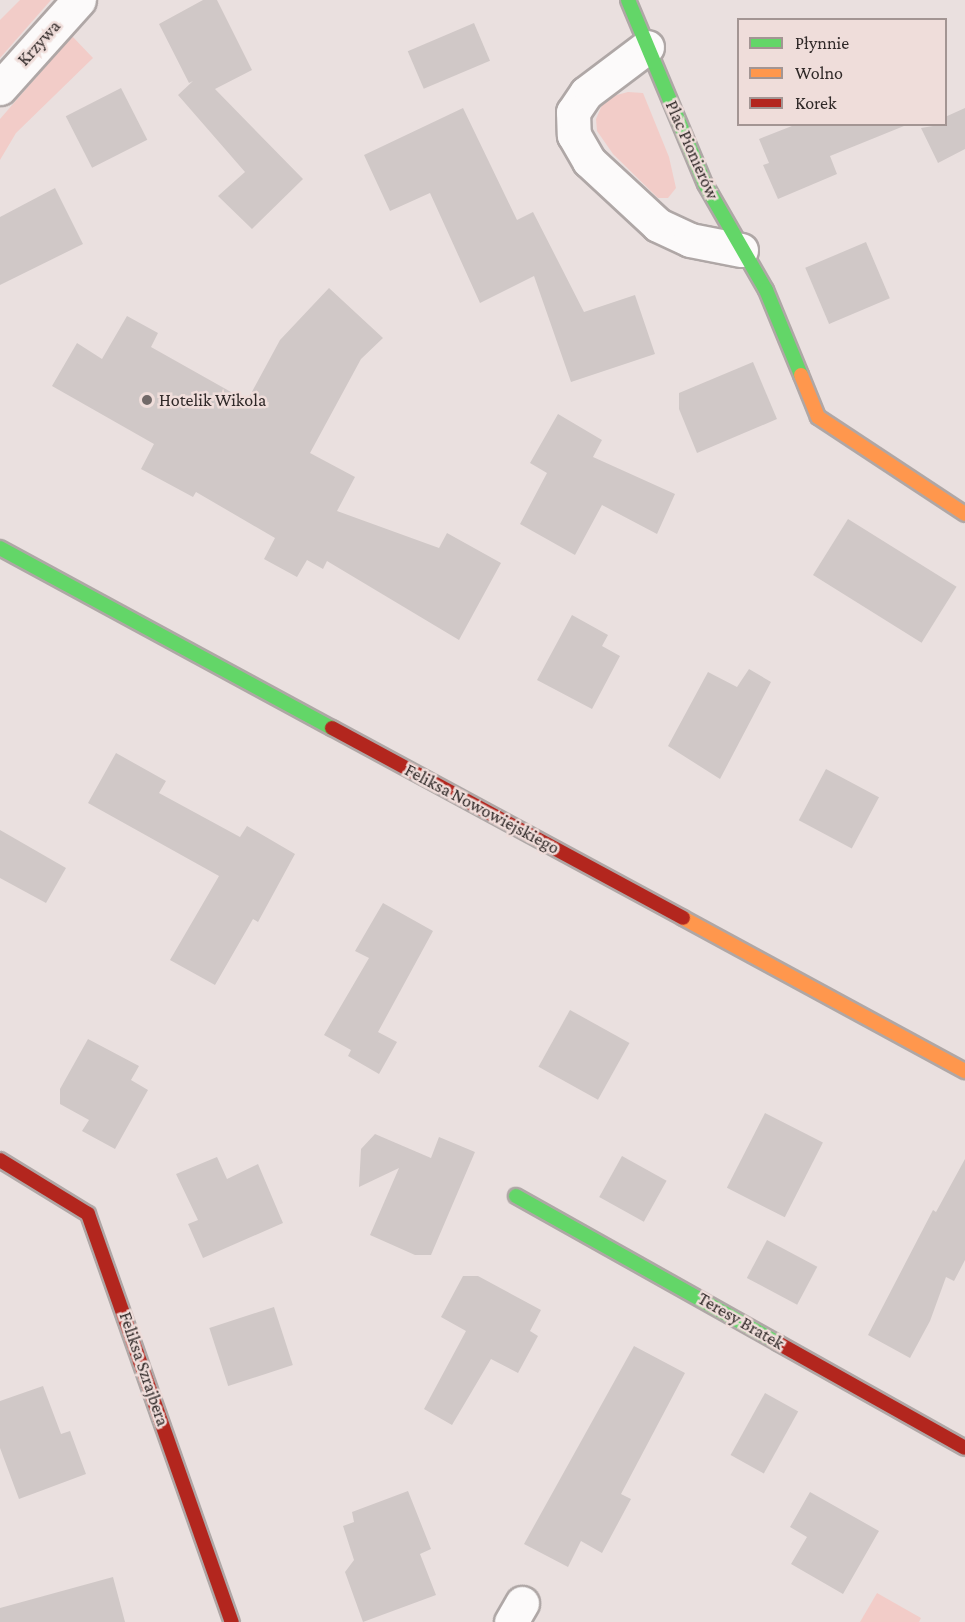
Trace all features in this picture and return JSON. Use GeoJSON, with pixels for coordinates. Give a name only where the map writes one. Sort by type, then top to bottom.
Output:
{"type":"FeatureCollection","features":[{"type":"Feature","properties":{"kind":"street","name":"Krzywa"},"geometry":{"type":"LineString","coordinates":[[0,88],[79,0]]}},
{"type":"Feature","properties":{"kind":"street","name":"Plac Pionierów"},"geometry":{"type":"LineString","coordinates":[[628,0],[705,184],[766,290],[818,417],[965,514]]}},
{"type":"Feature","properties":{"kind":"street"},"geometry":{"type":"LineString","coordinates":[[647,47],[586,93],[573,112],[574,135],[590,161],[658,225],[690,240],[741,250]]}},
{"type":"Feature","properties":{"kind":"street","name":"Feliksa Nowowiejskiego"},"geometry":{"type":"LineString","coordinates":[[0,548],[965,1071]]}},
{"type":"Feature","properties":{"kind":"street","name":"Feliksa Szrajbera"},"geometry":{"type":"LineString","coordinates":[[0,1160],[70,1200],[88,1214],[232,1622]]}},
{"type":"Feature","properties":{"kind":"street","name":"Teresy Bratek"},"geometry":{"type":"LineString","coordinates":[[516,1196],[965,1448]]}},
{"type":"Feature","properties":{"kind":"shaded area"},"geometry":{"type":"Polygon","coordinates":[[[20,0],[51,0],[0,58],[0,20],[20,0]]]}},
{"type":"Feature","properties":{"kind":"shaded area"},"geometry":{"type":"Polygon","coordinates":[[[72,36],[93,58],[16,133],[0,160],[0,119],[72,36]]]}},
{"type":"Feature","properties":{"kind":"shaded area"},"geometry":{"type":"Polygon","coordinates":[[[628,92],[643,93],[669,157],[676,188],[668,198],[658,198],[613,154],[597,131],[596,119],[602,105],[613,96],[628,92]]]}},
{"type":"Feature","properties":{"kind":"shaded area"},"geometry":{"type":"Polygon","coordinates":[[[877,1593],[921,1618],[919,1622],[860,1622],[877,1593]]]}},
{"type":"Feature","properties":{"kind":"building"},"geometry":{"type":"Polygon","coordinates":[[[203,0],[217,0],[252,70],[215,89],[303,179],[252,229],[218,196],[245,172],[178,95],[193,81],[189,83],[159,24],[203,0]]]}},
{"type":"Feature","properties":{"kind":"building"},"geometry":{"type":"Polygon","coordinates":[[[474,23],[490,61],[424,89],[408,51],[474,23]]]}},
{"type":"Feature","properties":{"kind":"building"},"geometry":{"type":"Polygon","coordinates":[[[121,88],[147,140],[92,168],[66,116],[121,88]]]}},
{"type":"Feature","properties":{"kind":"building"},"geometry":{"type":"Polygon","coordinates":[[[463,108],[517,220],[533,212],[584,312],[635,295],[655,354],[571,382],[534,276],[480,303],[430,193],[390,211],[364,155],[463,108]]]}},
{"type":"Feature","properties":{"kind":"building"},"geometry":{"type":"Polygon","coordinates":[[[965,108],[965,149],[938,163],[921,128],[947,126],[947,116],[965,108]]]}},
{"type":"Feature","properties":{"kind":"building"},"geometry":{"type":"Polygon","coordinates":[[[792,126],[904,126],[830,156],[837,174],[778,199],[763,165],[769,163],[759,139],[792,126]]]}},
{"type":"Feature","properties":{"kind":"building"},"geometry":{"type":"Polygon","coordinates":[[[55,188],[83,244],[0,285],[0,217],[55,188]]]}},
{"type":"Feature","properties":{"kind":"building"},"geometry":{"type":"Polygon","coordinates":[[[866,242],[890,298],[829,324],[805,268],[866,242]]]}},
{"type":"Feature","properties":{"kind":"building"},"geometry":{"type":"Polygon","coordinates":[[[329,288],[383,338],[361,359],[310,453],[355,477],[337,511],[439,548],[447,533],[501,563],[459,640],[327,561],[323,569],[307,560],[297,577],[264,559],[275,538],[196,492],[193,497],[141,469],[154,444],[52,386],[77,343],[102,359],[127,316],[158,333],[151,347],[247,401],[280,340],[329,288]]]}},
{"type":"Feature","properties":{"kind":"building"},"geometry":{"type":"Polygon","coordinates":[[[753,362],[777,419],[697,453],[679,409],[679,393],[753,362]]]}},
{"type":"Feature","properties":{"kind":"building"},"geometry":{"type":"Polygon","coordinates":[[[558,414],[602,440],[593,457],[675,494],[657,534],[602,505],[575,555],[520,524],[547,473],[530,463],[558,414]]]}},
{"type":"Feature","properties":{"kind":"building"},"geometry":{"type":"Polygon","coordinates":[[[848,519],[957,587],[922,643],[813,575],[848,519]]]}},
{"type":"Feature","properties":{"kind":"building"},"geometry":{"type":"Polygon","coordinates":[[[572,615],[608,635],[602,646],[620,656],[592,709],[537,680],[572,615]]]}},
{"type":"Feature","properties":{"kind":"building"},"geometry":{"type":"Polygon","coordinates":[[[749,669],[771,682],[720,779],[668,746],[708,672],[737,687],[749,669]]]}},
{"type":"Feature","properties":{"kind":"building"},"geometry":{"type":"Polygon","coordinates":[[[116,753],[166,781],[159,793],[240,837],[247,826],[295,854],[258,922],[253,919],[215,985],[170,960],[219,876],[88,803],[116,753]]]}},
{"type":"Feature","properties":{"kind":"building"},"geometry":{"type":"Polygon","coordinates":[[[826,769],[879,797],[852,848],[799,820],[826,769]]]}},
{"type":"Feature","properties":{"kind":"building"},"geometry":{"type":"Polygon","coordinates":[[[0,830],[66,868],[46,903],[0,878],[0,830]]]}},
{"type":"Feature","properties":{"kind":"building"},"geometry":{"type":"Polygon","coordinates":[[[383,903],[433,931],[378,1032],[397,1042],[379,1074],[348,1056],[351,1050],[324,1035],[369,958],[355,951],[383,903]]]}},
{"type":"Feature","properties":{"kind":"building"},"geometry":{"type":"Polygon","coordinates":[[[570,1010],[629,1043],[598,1100],[538,1067],[570,1010]]]}},
{"type":"Feature","properties":{"kind":"building"},"geometry":{"type":"Polygon","coordinates":[[[88,1039],[139,1066],[131,1080],[148,1090],[115,1149],[82,1131],[89,1120],[60,1104],[60,1089],[88,1039]]]}},
{"type":"Feature","properties":{"kind":"building"},"geometry":{"type":"Polygon","coordinates":[[[765,1113],[823,1143],[785,1217],[727,1188],[765,1113]]]}},
{"type":"Feature","properties":{"kind":"building"},"geometry":{"type":"Polygon","coordinates":[[[375,1134],[431,1158],[439,1137],[475,1152],[431,1255],[415,1255],[370,1235],[399,1168],[359,1187],[361,1149],[375,1134]]]}},
{"type":"Feature","properties":{"kind":"building"},"geometry":{"type":"Polygon","coordinates":[[[622,1156],[667,1181],[644,1222],[599,1197],[622,1156]]]}},
{"type":"Feature","properties":{"kind":"building"},"geometry":{"type":"Polygon","coordinates":[[[217,1157],[227,1179],[258,1164],[283,1223],[203,1258],[188,1224],[198,1220],[176,1174],[217,1157]]]}},
{"type":"Feature","properties":{"kind":"building"},"geometry":{"type":"Polygon","coordinates":[[[965,1159],[965,1260],[954,1281],[946,1277],[930,1321],[910,1358],[868,1335],[933,1210],[936,1212],[965,1159]]]}},
{"type":"Feature","properties":{"kind":"building"},"geometry":{"type":"Polygon","coordinates":[[[767,1240],[817,1267],[797,1305],[747,1278],[767,1240]]]}},
{"type":"Feature","properties":{"kind":"building"},"geometry":{"type":"Polygon","coordinates":[[[463,1276],[478,1276],[541,1310],[530,1331],[538,1336],[518,1373],[491,1359],[452,1425],[424,1409],[466,1331],[441,1317],[463,1276]]]}},
{"type":"Feature","properties":{"kind":"building"},"geometry":{"type":"Polygon","coordinates":[[[274,1307],[293,1365],[228,1386],[209,1328],[274,1307]]]}},
{"type":"Feature","properties":{"kind":"building"},"geometry":{"type":"Polygon","coordinates":[[[634,1346],[685,1373],[621,1494],[631,1499],[602,1553],[581,1541],[568,1567],[524,1544],[634,1346]]]}},
{"type":"Feature","properties":{"kind":"building"},"geometry":{"type":"Polygon","coordinates":[[[43,1386],[61,1434],[70,1431],[86,1474],[19,1499],[0,1448],[0,1401],[43,1386]]]}},
{"type":"Feature","properties":{"kind":"building"},"geometry":{"type":"Polygon","coordinates":[[[765,1393],[798,1411],[764,1474],[731,1455],[765,1393]]]}},
{"type":"Feature","properties":{"kind":"building"},"geometry":{"type":"Polygon","coordinates":[[[408,1491],[431,1549],[420,1554],[436,1595],[363,1622],[345,1572],[354,1560],[343,1526],[354,1522],[352,1512],[408,1491]]]}},
{"type":"Feature","properties":{"kind":"building"},"geometry":{"type":"Polygon","coordinates":[[[810,1492],[879,1531],[843,1594],[791,1564],[807,1537],[790,1527],[810,1492]]]}},
{"type":"Feature","properties":{"kind":"building"},"geometry":{"type":"Polygon","coordinates":[[[113,1577],[125,1622],[0,1622],[0,1608],[113,1577]]]}},
{"type":"Feature","properties":{"kind":"traffic: fast"},"geometry":{"type":"LineString","coordinates":[[628,0],[705,184],[766,290],[801,375]]}},
{"type":"Feature","properties":{"kind":"traffic: fast"},"geometry":{"type":"LineString","coordinates":[[0,548],[332,728]]}},
{"type":"Feature","properties":{"kind":"traffic: fast"},"geometry":{"type":"LineString","coordinates":[[516,1196],[778,1343]]}},
{"type":"Feature","properties":{"kind":"traffic: slow"},"geometry":{"type":"LineString","coordinates":[[801,375],[818,417],[965,514]]}},
{"type":"Feature","properties":{"kind":"traffic: slow"},"geometry":{"type":"LineString","coordinates":[[683,918],[965,1071]]}},
{"type":"Feature","properties":{"kind":"traffic: jam"},"geometry":{"type":"LineString","coordinates":[[332,728],[683,918]]}},
{"type":"Feature","properties":{"kind":"traffic: jam"},"geometry":{"type":"LineString","coordinates":[[0,1160],[88,1214],[232,1622]]}},
{"type":"Feature","properties":{"kind":"traffic: jam"},"geometry":{"type":"LineString","coordinates":[[778,1343],[965,1448]]}},
{"type":"Feature","properties":{"kind":"place","name":"Hotelik Wikola"},"geometry":{"type":"Point","coordinates":[147,400]}}]}
